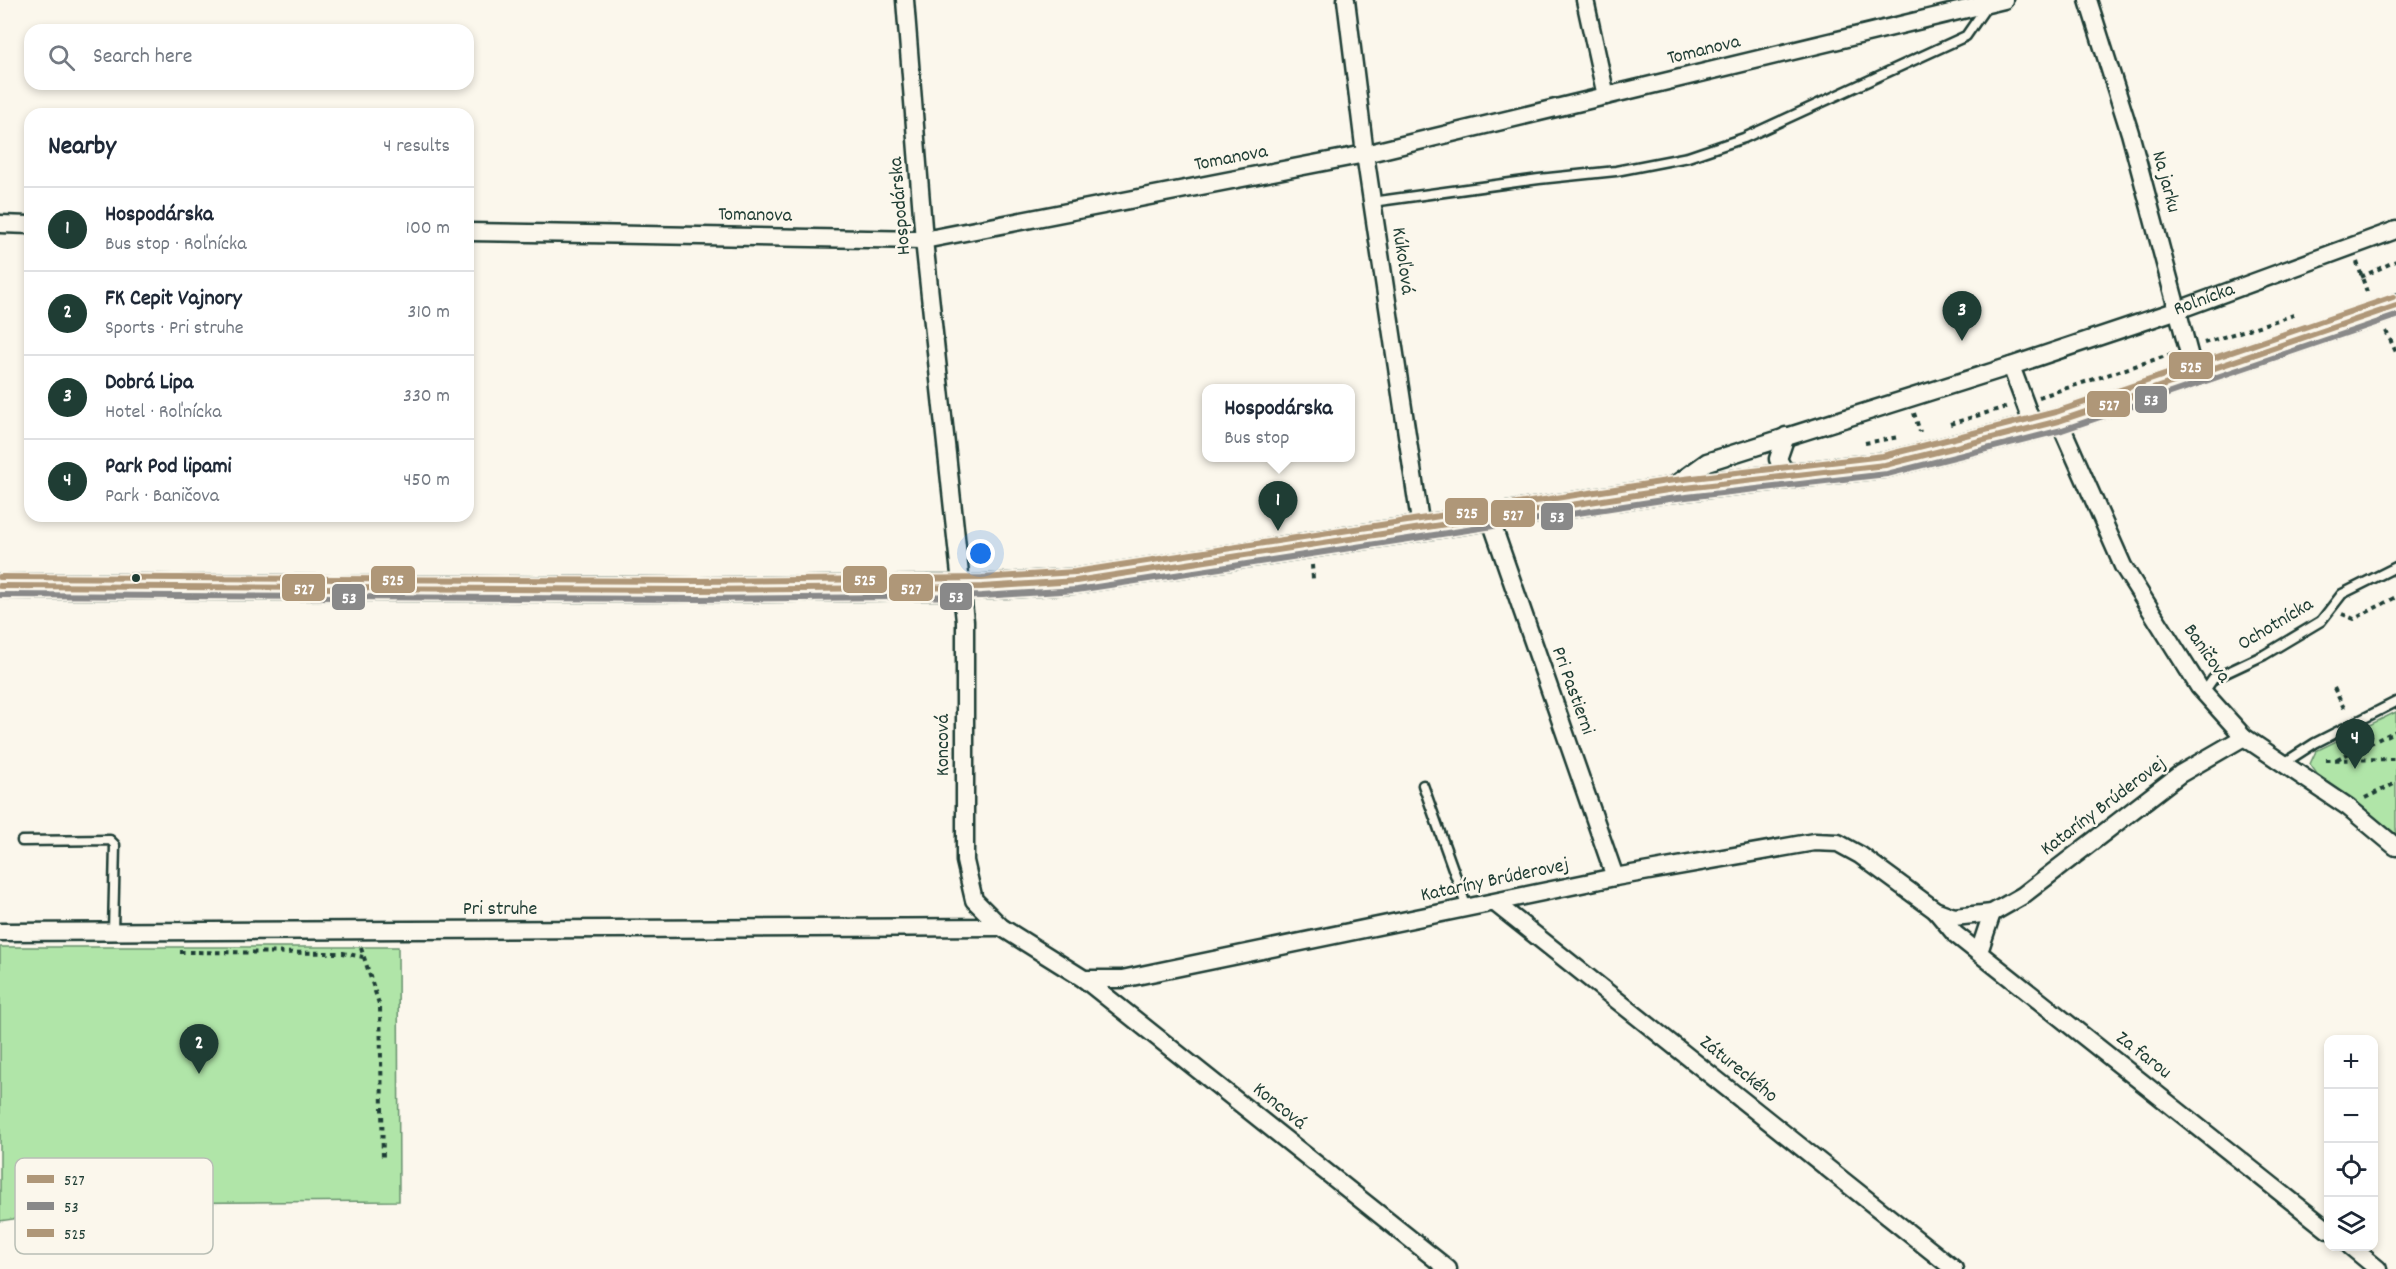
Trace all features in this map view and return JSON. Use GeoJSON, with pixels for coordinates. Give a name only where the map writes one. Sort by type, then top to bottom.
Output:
{"type":"FeatureCollection","features":[{"type":"Feature","properties":{"kind":"street","name":"Hospodárska"},"geometry":{"type":"LineString","coordinates":[[905,0],[924,240],[961,587]]}},
{"type":"Feature","properties":{"kind":"street","name":"Kúkoľová"},"geometry":{"type":"LineString","coordinates":[[1346,0],[1365,154],[1421,528]]}},
{"type":"Feature","properties":{"kind":"street"},"geometry":{"type":"LineString","coordinates":[[1586,0],[1606,96]]}},
{"type":"Feature","properties":{"kind":"street","name":"Tomanova"},"geometry":{"type":"LineString","coordinates":[[474,232],[924,240],[1365,154],[2004,0]]}},
{"type":"Feature","properties":{"kind":"street","name":"Na jarku"},"geometry":{"type":"LineString","coordinates":[[2088,0],[2130,133],[2195,376]]}},
{"type":"Feature","properties":{"kind":"street"},"geometry":{"type":"LineString","coordinates":[[0,224],[24,225]]}},
{"type":"Feature","properties":{"kind":"street","name":"Roľnícka"},"geometry":{"type":"LineString","coordinates":[[1668,490],[1707,462],[2011,366],[2178,310],[2396,230]]}},
{"type":"Feature","properties":{"kind":"street","name":"Roľnícka"},"geometry":{"type":"LineString","coordinates":[[0,586],[394,590],[961,587],[1044,585],[1087,580],[1668,490],[1797,477],[1885,465],[2059,422],[2396,306]]}},
{"type":"Feature","properties":{"kind":"street"},"geometry":{"type":"LineString","coordinates":[[2011,366],[2026,401],[2034,428]]}},
{"type":"Feature","properties":{"kind":"street","name":"Baničova"},"geometry":{"type":"LineString","coordinates":[[2059,422],[2123,566],[2202,689],[2244,737],[2348,807],[2396,847]]}},
{"type":"Feature","properties":{"kind":"street"},"geometry":{"type":"LineString","coordinates":[[1786,436],[1778,452],[1778,459],[1783,468],[1797,477]]}},
{"type":"Feature","properties":{"kind":"street","name":"Pri Pastierni"},"geometry":{"type":"LineString","coordinates":[[1490,518],[1615,877]]}},
{"type":"Feature","properties":{"kind":"street","name":"Koncová"},"geometry":{"type":"LineString","coordinates":[[961,587],[966,621],[965,861],[974,900],[1001,927]]}},
{"type":"Feature","properties":{"kind":"street","name":"Kataríny Brúderovej"},"geometry":{"type":"LineString","coordinates":[[1084,979],[1122,979],[1615,877],[1804,844],[1838,843],[1860,855],[1935,910],[1954,917],[1992,913],[2022,896],[2180,774],[2244,737]]}},
{"type":"Feature","properties":{"kind":"street","name":"Zátureckého"},"geometry":{"type":"LineString","coordinates":[[1495,903],[1954,1269]]}},
{"type":"Feature","properties":{"kind":"street","name":"Za farou"},"geometry":{"type":"LineString","coordinates":[[1935,910],[1955,934],[2324,1227]]}},
{"type":"Feature","properties":{"kind":"street"},"geometry":{"type":"LineString","coordinates":[[1979,952],[1992,913]]}},
{"type":"Feature","properties":{"kind":"street"},"geometry":{"type":"LineString","coordinates":[[1001,927],[1084,979]]}},
{"type":"Feature","properties":{"kind":"street","name":"Pri struhe"},"geometry":{"type":"LineString","coordinates":[[0,932],[1001,927]]}},
{"type":"Feature","properties":{"kind":"street","name":"Koncová"},"geometry":{"type":"LineString","coordinates":[[1084,979],[1448,1269]]}},
{"type":"Feature","properties":{"kind":"street"},"geometry":{"type":"LineString","coordinates":[[2356,1251],[2378,1269]]}},
{"type":"Feature","properties":{"kind":"lane"},"geometry":{"type":"LineString","coordinates":[[1372,202],[1617,171],[1688,157],[1744,138],[1966,36],[1988,4]]}},
{"type":"Feature","properties":{"kind":"lane","name":"Ochotnícka"},"geometry":{"type":"LineString","coordinates":[[2202,689],[2213,679],[2264,655],[2321,621],[2342,594],[2396,567]]}},
{"type":"Feature","properties":{"kind":"lane"},"geometry":{"type":"LineString","coordinates":[[2284,763],[2315,743],[2396,702]]}},
{"type":"Feature","properties":{"kind":"lane"},"geometry":{"type":"LineString","coordinates":[[1423,785],[1467,909]]}},
{"type":"Feature","properties":{"kind":"lane"},"geometry":{"type":"LineString","coordinates":[[22,841],[110,840],[115,845],[113,933]]}},
{"type":"Feature","properties":{"kind":"path"},"geometry":{"type":"LineString","coordinates":[[2361,277],[2396,261]]}},
{"type":"Feature","properties":{"kind":"path"},"geometry":{"type":"LineString","coordinates":[[2356,296],[2377,290]]}},
{"type":"Feature","properties":{"kind":"path"},"geometry":{"type":"LineString","coordinates":[[1941,426],[2086,384],[2188,348],[2300,313]]}},
{"type":"Feature","properties":{"kind":"path"},"geometry":{"type":"LineString","coordinates":[[1911,434],[1931,429]]}},
{"type":"Feature","properties":{"kind":"path"},"geometry":{"type":"LineString","coordinates":[[1863,444],[1901,436]]}},
{"type":"Feature","properties":{"kind":"path"},"geometry":{"type":"LineString","coordinates":[[1312,565],[1313,579]]}},
{"type":"Feature","properties":{"kind":"path"},"geometry":{"type":"LineString","coordinates":[[2329,610],[2355,619],[2396,597]]}},
{"type":"Feature","properties":{"kind":"path"},"geometry":{"type":"LineString","coordinates":[[2334,688],[2346,712]]}},
{"type":"Feature","properties":{"kind":"path"},"geometry":{"type":"LineString","coordinates":[[2335,760],[2396,731]]}},
{"type":"Feature","properties":{"kind":"path"},"geometry":{"type":"LineString","coordinates":[[2326,760],[2396,759]]}},
{"type":"Feature","properties":{"kind":"path"},"geometry":{"type":"LineString","coordinates":[[2348,807],[2396,783]]}},
{"type":"Feature","properties":{"kind":"path"},"geometry":{"type":"LineString","coordinates":[[369,943],[357,943],[380,1006],[383,1160]]}},
{"type":"Feature","properties":{"kind":"path"},"geometry":{"type":"LineString","coordinates":[[178,952],[343,953],[363,957]]}},
{"type":"Feature","properties":{"kind":"green space"},"geometry":{"type":"Polygon","coordinates":[[[2396,712],[2396,834],[2317,774],[2310,764],[2316,751],[2396,712]]]}},
{"type":"Feature","properties":{"kind":"green space"},"geometry":{"type":"Polygon","coordinates":[[[0,947],[398,947],[399,1201],[213,1202],[213,1158],[15,1158],[15,1219],[0,1221],[0,947]]]}},
{"type":"Feature","properties":{"kind":"transit line","name":"525"},"geometry":{"type":"LineString","coordinates":[[0,577],[697,581],[982,578],[1075,572],[1667,481],[1883,456],[2056,412],[2393,297]]}},
{"type":"Feature","properties":{"kind":"transit line","name":"527"},"geometry":{"type":"LineString","coordinates":[[0,586],[697,590],[982,587],[1076,581],[1668,490],[1885,465],[2059,421],[2396,306]]}},
{"type":"Feature","properties":{"kind":"transit line","name":"53"},"geometry":{"type":"LineString","coordinates":[[0,595],[697,599],[982,596],[1077,590],[1669,499],[1887,474],[2062,430],[2396,316]]}},
{"type":"Feature","properties":{"kind":"place","name":"Dobrá Lipa"},"geometry":{"type":"Point","coordinates":[1962,341]}},
{"type":"Feature","properties":{"kind":"place","name":"Hospodárska"},"geometry":{"type":"Point","coordinates":[1278,531]}},
{"type":"Feature","properties":{"kind":"place","name":"Park Pod lipami"},"geometry":{"type":"Point","coordinates":[2355,769]}},
{"type":"Feature","properties":{"kind":"place","name":"FK Cepit Vajnory"},"geometry":{"type":"Point","coordinates":[199,1074]}}]}
